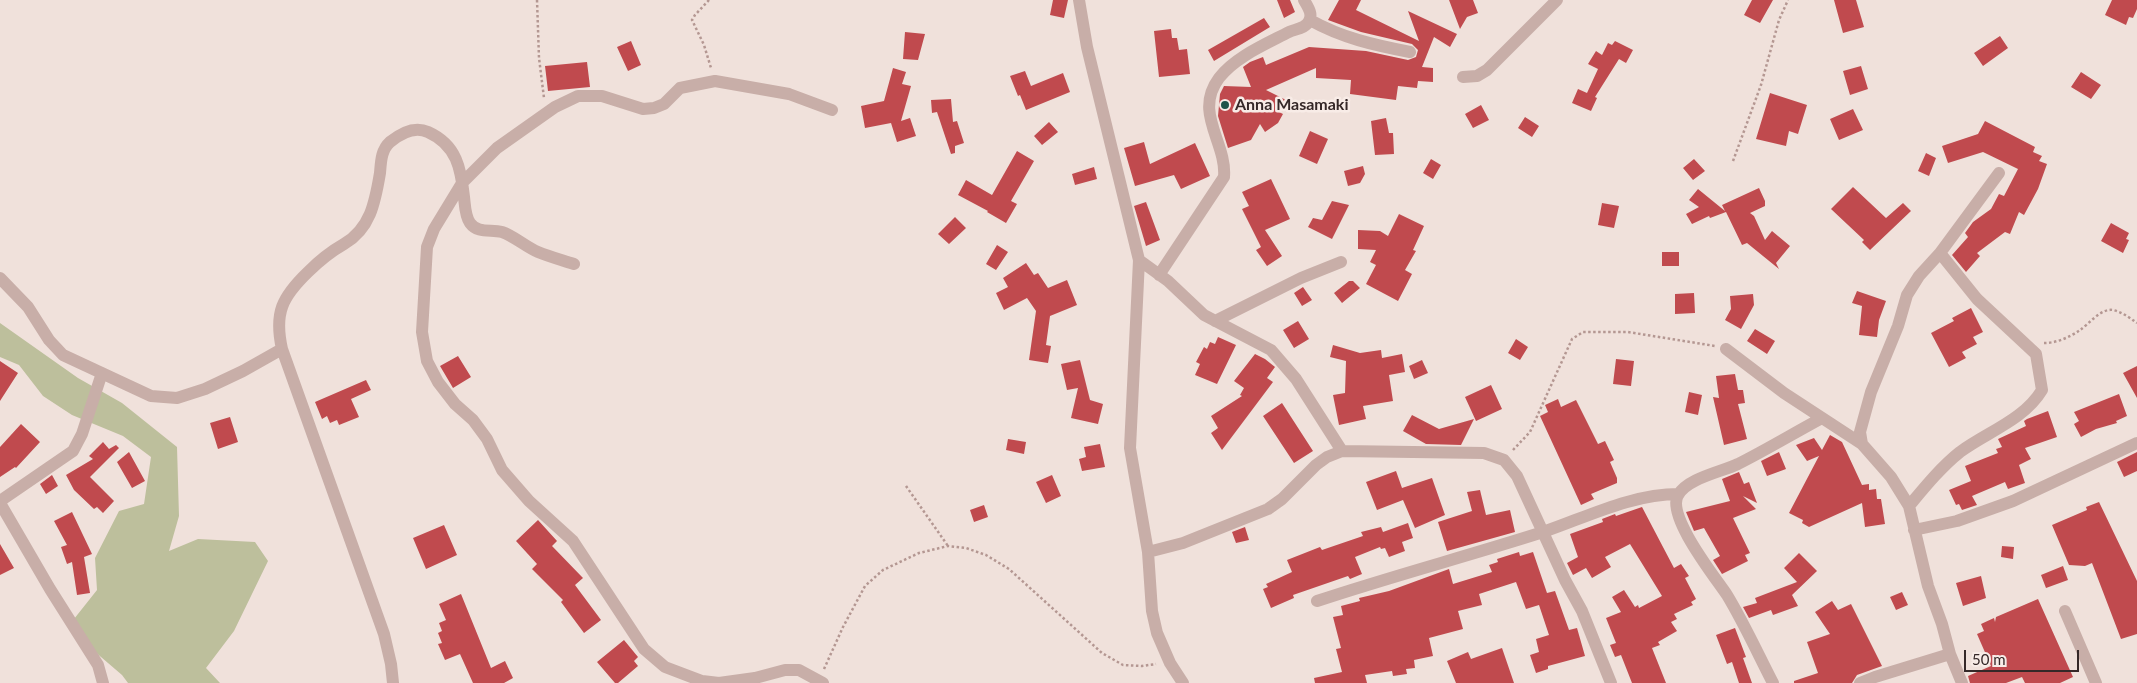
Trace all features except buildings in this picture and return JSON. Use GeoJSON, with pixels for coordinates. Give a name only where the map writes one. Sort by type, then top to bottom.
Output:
{"type":"FeatureCollection","features":[{"type":"Feature","properties":{"kind":"street"},"geometry":{"type":"LineString","coordinates":[[1079,0],[1087,47],[1140,260],[1130,448],[1148,552],[1152,611],[1158,634],[1170,663],[1183,683]]}},
{"type":"Feature","properties":{"kind":"street"},"geometry":{"type":"LineString","coordinates":[[1159,274],[1224,176],[1225,163],[1212,130],[1209,113],[1211,90],[1219,78],[1232,65],[1306,25],[1310,20],[1311,14],[1304,0]]}},
{"type":"Feature","properties":{"kind":"street"},"geometry":{"type":"LineString","coordinates":[[1463,77],[1482,74],[1557,0]]}},
{"type":"Feature","properties":{"kind":"street"},"geometry":{"type":"LineString","coordinates":[[1310,20],[1325,29],[1361,43],[1410,52]]}},
{"type":"Feature","properties":{"kind":"street"},"geometry":{"type":"LineString","coordinates":[[821,682],[799,670],[785,670],[755,678],[719,682],[702,681],[665,668],[644,649],[573,541],[529,501],[502,470],[487,439],[473,420],[454,404],[438,382],[426,361],[422,332],[427,247],[434,229],[462,182],[497,148],[545,114],[578,96],[602,96],[643,109],[654,108],[664,104],[680,88],[715,81],[789,94],[832,110]]}},
{"type":"Feature","properties":{"kind":"street"},"geometry":{"type":"LineString","coordinates":[[393,683],[384,634],[282,349],[279,336],[282,306],[290,289],[318,262],[361,232],[367,224],[378,187],[382,156],[387,145],[414,129],[423,130],[443,140],[457,160],[465,208],[469,222],[474,227],[481,230],[502,232],[538,252],[574,264]]}},
{"type":"Feature","properties":{"kind":"street"},"geometry":{"type":"LineString","coordinates":[[1862,444],[1860,432],[1863,418],[1871,392],[1898,326],[1907,295],[1919,276],[1940,253],[1999,172]]}},
{"type":"Feature","properties":{"kind":"street"},"geometry":{"type":"LineString","coordinates":[[1909,506],[1958,454],[1981,437],[2024,412],[2036,400],[2042,390],[2041,372],[2036,354],[1977,299],[1940,253]]}},
{"type":"Feature","properties":{"kind":"street"},"geometry":{"type":"LineString","coordinates":[[1140,260],[1159,274],[1204,315],[1271,350],[1296,379],[1342,451]]}},
{"type":"Feature","properties":{"kind":"street"},"geometry":{"type":"LineString","coordinates":[[1214,321],[1301,278],[1340,262]]}},
{"type":"Feature","properties":{"kind":"street"},"geometry":{"type":"LineString","coordinates":[[0,278],[16,292],[49,340],[63,355],[151,396],[177,398],[205,389],[243,371],[282,349]]}},
{"type":"Feature","properties":{"kind":"street"},"geometry":{"type":"LineString","coordinates":[[1726,349],[1822,418],[1862,444],[1891,478],[1909,506],[1928,586],[1942,624],[1950,654],[1962,683]]}},
{"type":"Feature","properties":{"kind":"street"},"geometry":{"type":"LineString","coordinates":[[102,373],[82,434],[73,451],[0,502],[50,589],[98,665],[103,683]]}},
{"type":"Feature","properties":{"kind":"street"},"geometry":{"type":"LineString","coordinates":[[1317,601],[1544,532],[1607,509],[1647,497],[1660,494],[1679,494],[1705,477],[1736,465],[1822,418]]}},
{"type":"Feature","properties":{"kind":"street"},"geometry":{"type":"LineString","coordinates":[[1914,530],[1957,520],[2013,501],[2137,443]]}},
{"type":"Feature","properties":{"kind":"street"},"geometry":{"type":"LineString","coordinates":[[1148,552],[1184,543],[1268,509],[1282,499],[1316,465],[1327,457],[1342,451],[1484,453],[1504,460],[1516,476],[1565,580],[1582,611],[1606,682]]}},
{"type":"Feature","properties":{"kind":"street"},"geometry":{"type":"LineString","coordinates":[[1679,494],[1676,507],[1684,529],[1698,555],[1727,596],[1773,683]]}},
{"type":"Feature","properties":{"kind":"street"},"geometry":{"type":"LineString","coordinates":[[2065,611],[2096,683]]}},
{"type":"Feature","properties":{"kind":"street"},"geometry":{"type":"LineString","coordinates":[[1860,683],[1950,654]]}},
{"type":"Feature","properties":{"kind":"path"},"geometry":{"type":"LineString","coordinates":[[536,0],[539,58],[545,114]]}},
{"type":"Feature","properties":{"kind":"path"},"geometry":{"type":"LineString","coordinates":[[709,0],[692,20],[704,45],[715,81]]}},
{"type":"Feature","properties":{"kind":"path"},"geometry":{"type":"LineString","coordinates":[[1733,161],[1761,85],[1779,20],[1788,0]]}},
{"type":"Feature","properties":{"kind":"path"},"geometry":{"type":"LineString","coordinates":[[2027,344],[2049,343],[2065,338],[2080,330],[2102,313],[2111,310],[2123,314],[2137,323]]}},
{"type":"Feature","properties":{"kind":"path"},"geometry":{"type":"LineString","coordinates":[[1504,460],[1530,432],[1567,348],[1572,339],[1583,332],[1628,332],[1726,349]]}},
{"type":"Feature","properties":{"kind":"path"},"geometry":{"type":"LineString","coordinates":[[906,486],[948,546]]}},
{"type":"Feature","properties":{"kind":"path"},"geometry":{"type":"LineString","coordinates":[[821,682],[843,627],[865,586],[883,570],[919,553],[948,546],[966,548],[986,555],[1009,569],[1102,652],[1122,664],[1142,666],[1170,663]]}},
{"type":"Feature","properties":{"kind":"green space"},"geometry":{"type":"Polygon","coordinates":[[[0,323],[78,378],[122,403],[177,447],[179,516],[169,551],[198,539],[255,542],[268,561],[234,631],[206,668],[220,683],[128,683],[122,675],[87,645],[74,619],[97,590],[95,558],[119,511],[144,504],[151,457],[123,436],[72,415],[43,396],[19,365],[0,357],[0,323]]]}},
{"type":"Feature","properties":{"kind":"place","name":"Anna Masamaki"},"geometry":{"type":"Point","coordinates":[1225,105]}}]}
